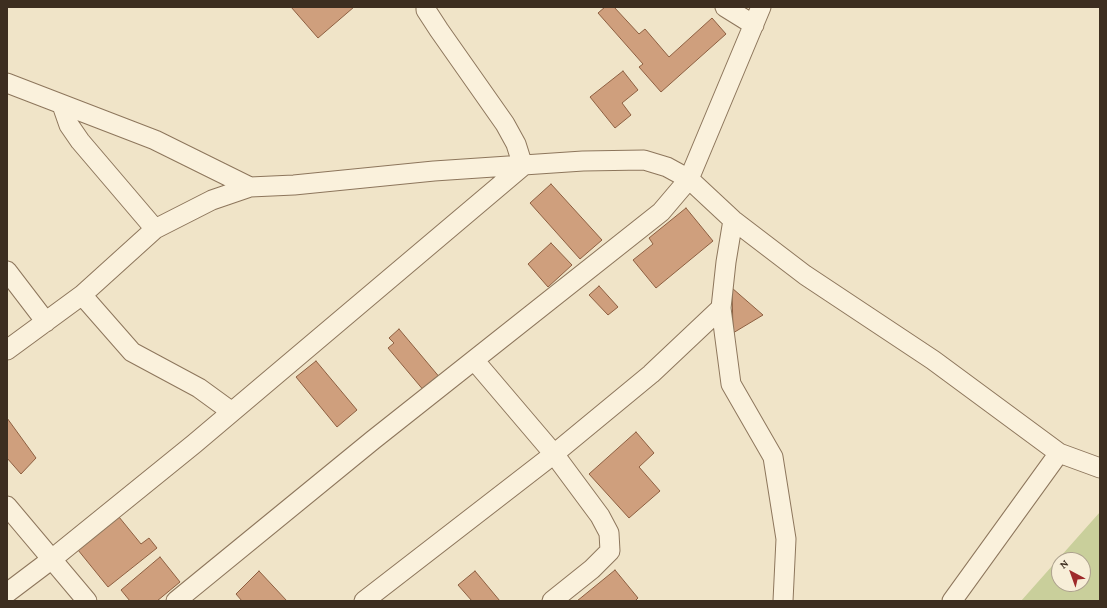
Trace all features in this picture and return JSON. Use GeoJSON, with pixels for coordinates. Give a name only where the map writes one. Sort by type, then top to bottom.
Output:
{"type":"FeatureCollection","features":[{"type":"Feature","properties":{"kind":"street"},"geometry":{"type":"LineString","coordinates":[[426,7],[426,10],[439,30],[506,124],[516,144],[523,166]]}},
{"type":"Feature","properties":{"kind":"street"},"geometry":{"type":"LineString","coordinates":[[725,7],[754,25]]}},
{"type":"Feature","properties":{"kind":"street"},"geometry":{"type":"LineString","coordinates":[[176,601],[373,440],[660,212],[689,178],[761,7]]}},
{"type":"Feature","properties":{"kind":"street"},"geometry":{"type":"LineString","coordinates":[[7,83],[155,140],[250,187]]}},
{"type":"Feature","properties":{"kind":"street"},"geometry":{"type":"LineString","coordinates":[[62,105],[69,125],[80,141],[155,230]]}},
{"type":"Feature","properties":{"kind":"street"},"geometry":{"type":"LineString","coordinates":[[7,350],[82,295],[155,230],[212,200],[250,187],[294,185],[434,171],[583,161],[644,160],[667,167],[689,178],[733,220],[805,275],[933,360],[1059,453],[1100,468]]}},
{"type":"Feature","properties":{"kind":"street"},"geometry":{"type":"LineString","coordinates":[[7,593],[52,559],[232,412],[523,166]]}},
{"type":"Feature","properties":{"kind":"street"},"geometry":{"type":"LineString","coordinates":[[733,220],[726,262],[721,308],[731,384],[773,457],[786,539],[783,601]]}},
{"type":"Feature","properties":{"kind":"street"},"geometry":{"type":"LineString","coordinates":[[7,271],[46,322]]}},
{"type":"Feature","properties":{"kind":"street"},"geometry":{"type":"LineString","coordinates":[[82,295],[132,352],[199,388],[232,412]]}},
{"type":"Feature","properties":{"kind":"street"},"geometry":{"type":"LineString","coordinates":[[364,601],[554,454],[651,374],[721,308]]}},
{"type":"Feature","properties":{"kind":"street"},"geometry":{"type":"LineString","coordinates":[[474,360],[554,454],[600,516],[609,533],[610,552],[592,569],[552,601]]}},
{"type":"Feature","properties":{"kind":"street"},"geometry":{"type":"LineString","coordinates":[[952,601],[1059,453]]}},
{"type":"Feature","properties":{"kind":"street"},"geometry":{"type":"LineString","coordinates":[[7,506],[87,601]]}},
{"type":"Feature","properties":{"kind":"green space"},"geometry":{"type":"Polygon","coordinates":[[[1100,512],[1100,601],[1021,601],[1051,567],[1051,592],[1091,592],[1091,552],[1064,552],[1100,512]]]}},
{"type":"Feature","properties":{"kind":"building"},"geometry":{"type":"Polygon","coordinates":[[[291,7],[354,7],[318,38],[291,7]]]}},
{"type":"Feature","properties":{"kind":"building"},"geometry":{"type":"Polygon","coordinates":[[[605,7],[614,7],[639,34],[645,29],[669,57],[712,18],[726,34],[661,92],[639,67],[643,64],[598,13],[605,7]]]}},
{"type":"Feature","properties":{"kind":"building"},"geometry":{"type":"Polygon","coordinates":[[[623,71],[638,90],[622,103],[631,115],[615,128],[590,97],[623,71]]]}},
{"type":"Feature","properties":{"kind":"building"},"geometry":{"type":"Polygon","coordinates":[[[551,184],[602,240],[580,259],[530,203],[551,184]]]}},
{"type":"Feature","properties":{"kind":"building"},"geometry":{"type":"Polygon","coordinates":[[[686,208],[713,241],[656,288],[633,260],[653,244],[649,238],[686,208]]]}},
{"type":"Feature","properties":{"kind":"building"},"geometry":{"type":"Polygon","coordinates":[[[551,243],[572,265],[548,287],[528,264],[551,243]]]}},
{"type":"Feature","properties":{"kind":"building"},"geometry":{"type":"Polygon","coordinates":[[[599,286],[618,307],[608,315],[589,295],[599,286]]]}},
{"type":"Feature","properties":{"kind":"building"},"geometry":{"type":"Polygon","coordinates":[[[732,288],[763,315],[733,333],[732,288]]]}},
{"type":"Feature","properties":{"kind":"building"},"geometry":{"type":"Polygon","coordinates":[[[399,329],[441,379],[425,392],[388,348],[394,343],[389,338],[399,329]]]}},
{"type":"Feature","properties":{"kind":"building"},"geometry":{"type":"Polygon","coordinates":[[[316,361],[357,410],[337,427],[296,377],[316,361]]]}},
{"type":"Feature","properties":{"kind":"building"},"geometry":{"type":"Polygon","coordinates":[[[7,418],[36,458],[21,474],[7,458],[7,418]]]}},
{"type":"Feature","properties":{"kind":"building"},"geometry":{"type":"Polygon","coordinates":[[[636,432],[654,453],[639,467],[660,491],[629,518],[589,474],[636,432]]]}},
{"type":"Feature","properties":{"kind":"building"},"geometry":{"type":"Polygon","coordinates":[[[119,517],[141,544],[149,538],[157,548],[108,587],[78,550],[119,517]]]}},
{"type":"Feature","properties":{"kind":"building"},"geometry":{"type":"Polygon","coordinates":[[[160,557],[180,582],[157,601],[130,601],[121,590],[160,557]]]}},
{"type":"Feature","properties":{"kind":"building"},"geometry":{"type":"Polygon","coordinates":[[[615,570],[638,598],[635,601],[577,601],[615,570]]]}},
{"type":"Feature","properties":{"kind":"building"},"geometry":{"type":"Polygon","coordinates":[[[259,571],[287,601],[242,601],[236,594],[259,571]]]}},
{"type":"Feature","properties":{"kind":"building"},"geometry":{"type":"Polygon","coordinates":[[[475,571],[500,601],[472,601],[458,585],[475,571]]]}}]}
